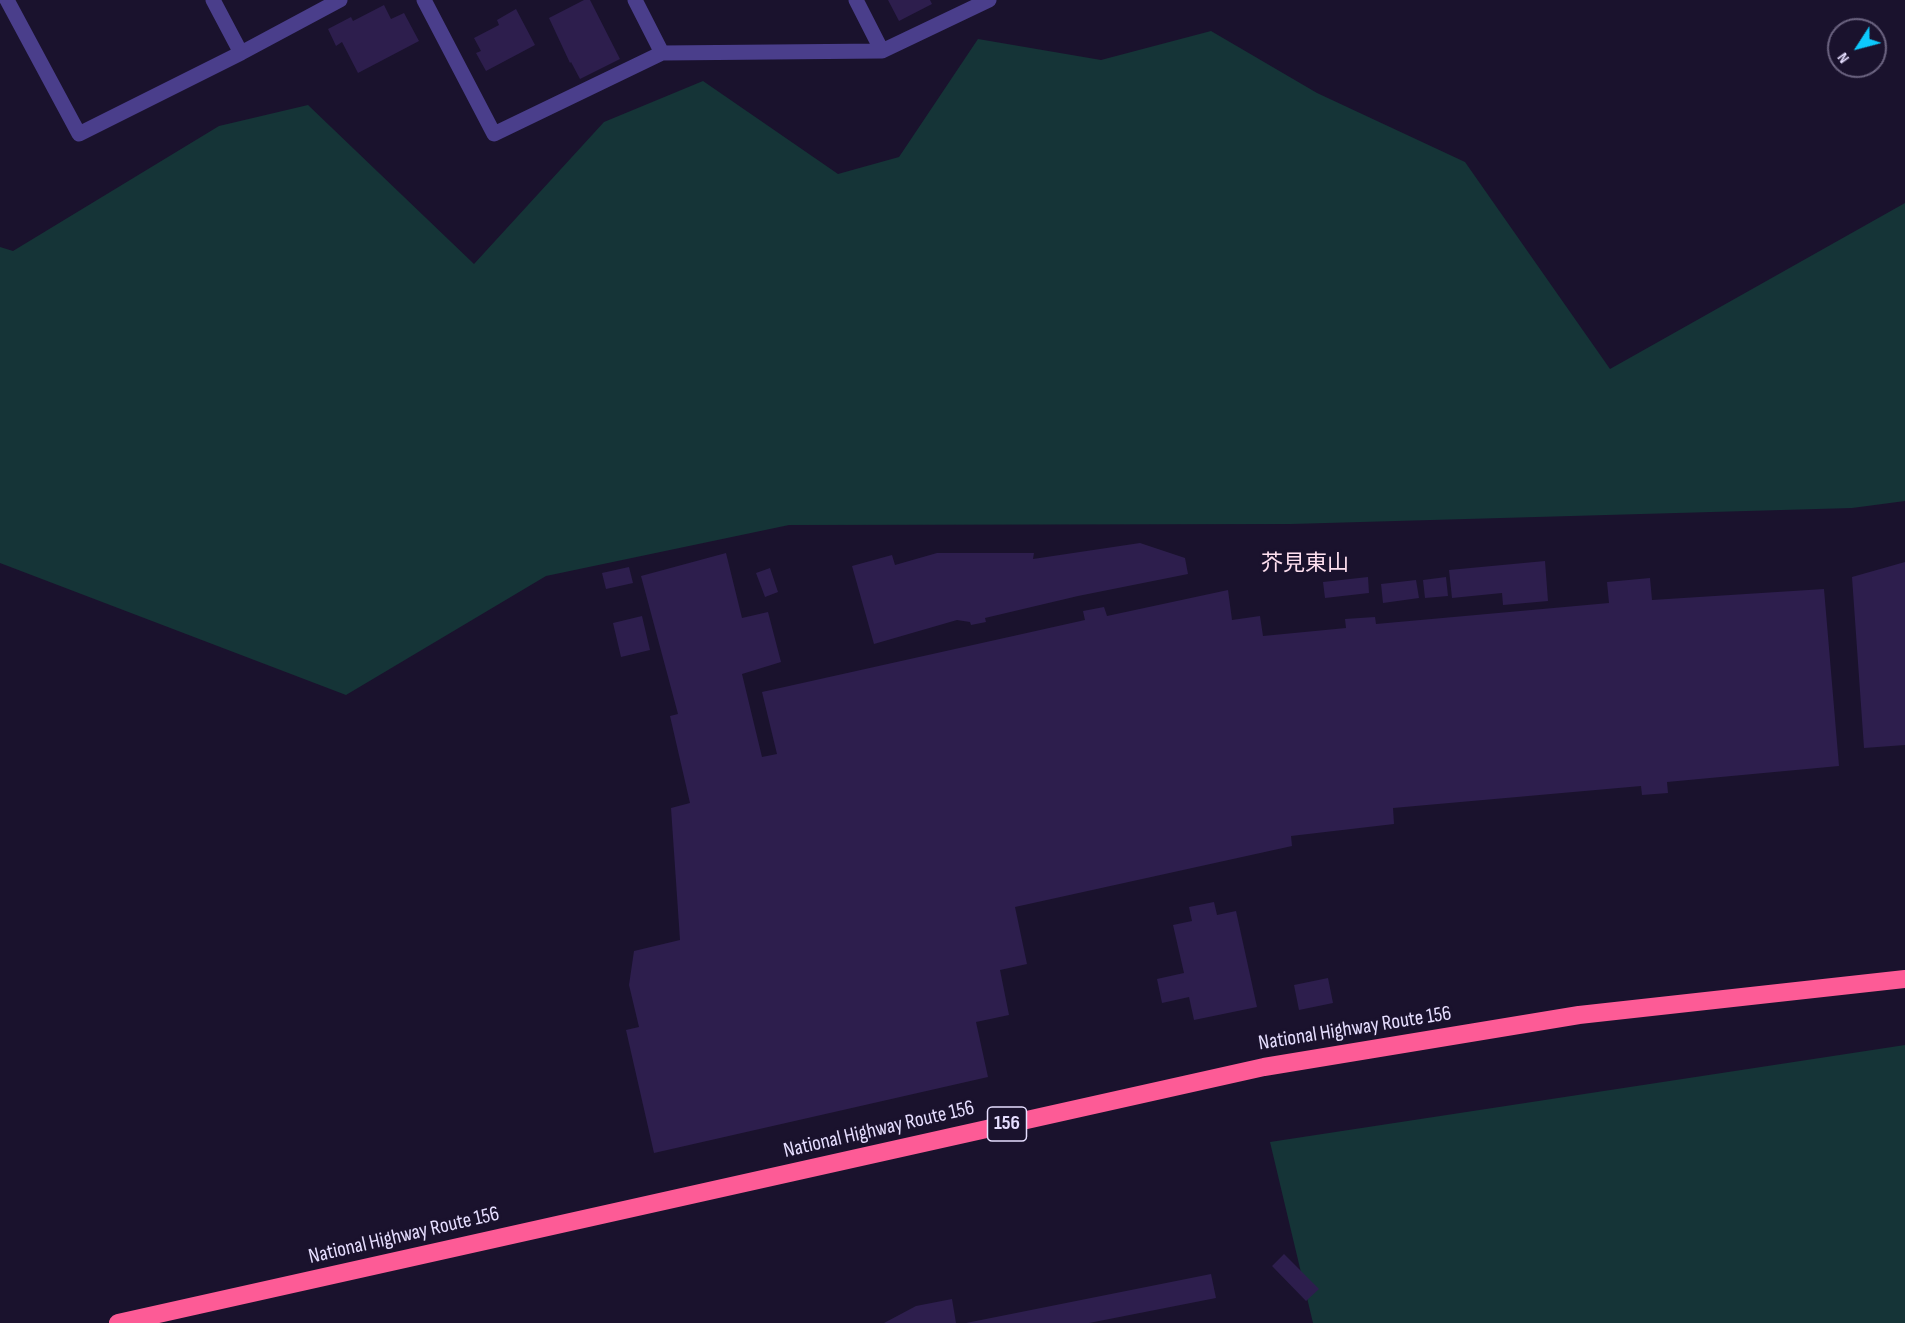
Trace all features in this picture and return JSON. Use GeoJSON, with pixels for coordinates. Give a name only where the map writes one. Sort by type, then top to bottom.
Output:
{"type":"FeatureCollection","features":[{"type":"Feature","properties":{"kind":"highway","name":"National Highway Route 156"},"geometry":{"type":"LineString","coordinates":[[118,1323],[1264,1066],[1579,1015],[1905,979]]}},
{"type":"Feature","properties":{"kind":"street"},"geometry":{"type":"LineString","coordinates":[[7,0],[79,134],[241,53],[340,0]]}},
{"type":"Feature","properties":{"kind":"street"},"geometry":{"type":"LineString","coordinates":[[213,0],[241,53]]}},
{"type":"Feature","properties":{"kind":"street"},"geometry":{"type":"LineString","coordinates":[[424,0],[494,134],[662,53],[882,51],[989,0]]}},
{"type":"Feature","properties":{"kind":"street"},"geometry":{"type":"LineString","coordinates":[[635,0],[662,53]]}},
{"type":"Feature","properties":{"kind":"street"},"geometry":{"type":"LineString","coordinates":[[856,0],[882,51]]}},
{"type":"Feature","properties":{"kind":"green space"},"geometry":{"type":"Polygon","coordinates":[[[1211,31],[1317,93],[1465,162],[1610,369],[1905,203],[1905,501],[1852,508],[1291,524],[789,525],[546,576],[346,695],[0,563],[0,247],[13,251],[219,126],[308,105],[474,264],[604,122],[703,81],[838,174],[899,157],[978,39],[1101,60],[1211,31]]]}},
{"type":"Feature","properties":{"kind":"green space"},"geometry":{"type":"Polygon","coordinates":[[[1905,1045],[1905,1323],[1313,1323],[1270,1142],[1905,1045]]]}},
{"type":"Feature","properties":{"kind":"building"},"geometry":{"type":"Polygon","coordinates":[[[584,0],[590,0],[620,59],[580,79],[549,18],[584,0]]]}},
{"type":"Feature","properties":{"kind":"building"},"geometry":{"type":"Polygon","coordinates":[[[888,0],[930,0],[932,4],[899,21],[888,0]]]}},
{"type":"Feature","properties":{"kind":"building"},"geometry":{"type":"Polygon","coordinates":[[[384,5],[391,19],[404,13],[419,41],[358,73],[342,42],[336,46],[328,29],[351,17],[353,21],[384,5]]]}},
{"type":"Feature","properties":{"kind":"building"},"geometry":{"type":"Polygon","coordinates":[[[516,9],[535,45],[486,71],[476,53],[481,51],[474,38],[499,25],[497,20],[516,9]]]}},
{"type":"Feature","properties":{"kind":"building"},"geometry":{"type":"Polygon","coordinates":[[[1140,543],[1185,558],[1188,574],[1078,596],[985,618],[986,622],[971,625],[970,622],[957,620],[874,644],[852,566],[892,555],[895,565],[937,553],[1034,553],[1033,559],[1140,543]]]}},
{"type":"Feature","properties":{"kind":"building"},"geometry":{"type":"Polygon","coordinates":[[[726,553],[742,618],[768,612],[781,662],[742,674],[762,757],[777,754],[762,692],[1085,620],[1083,611],[1104,607],[1107,616],[1228,590],[1232,620],[1260,616],[1263,636],[1346,628],[1345,619],[1375,617],[1376,624],[1609,603],[1607,582],[1650,578],[1652,600],[1824,589],[1839,766],[1667,782],[1668,793],[1642,795],[1641,786],[1393,808],[1394,824],[1291,836],[1292,846],[1015,907],[1027,964],[1000,970],[1009,1015],[976,1022],[988,1077],[654,1153],[626,1030],[639,1027],[629,985],[634,951],[680,940],[671,808],[690,803],[670,716],[678,714],[641,576],[726,553]]]}},
{"type":"Feature","properties":{"kind":"building"},"geometry":{"type":"Polygon","coordinates":[[[1545,561],[1548,601],[1503,605],[1502,593],[1452,598],[1449,570],[1545,561]]]}},
{"type":"Feature","properties":{"kind":"building"},"geometry":{"type":"Polygon","coordinates":[[[1905,562],[1905,745],[1864,748],[1852,577],[1905,562]]]}},
{"type":"Feature","properties":{"kind":"building"},"geometry":{"type":"Polygon","coordinates":[[[629,567],[633,583],[606,589],[602,573],[629,567]]]}},
{"type":"Feature","properties":{"kind":"building"},"geometry":{"type":"Polygon","coordinates":[[[770,568],[778,592],[765,597],[756,573],[770,568]]]}},
{"type":"Feature","properties":{"kind":"building"},"geometry":{"type":"Polygon","coordinates":[[[1368,577],[1369,593],[1325,598],[1323,582],[1368,577]]]}},
{"type":"Feature","properties":{"kind":"building"},"geometry":{"type":"Polygon","coordinates":[[[1446,577],[1448,596],[1425,598],[1423,580],[1446,577]]]}},
{"type":"Feature","properties":{"kind":"building"},"geometry":{"type":"Polygon","coordinates":[[[1416,580],[1419,598],[1383,603],[1381,584],[1416,580]]]}},
{"type":"Feature","properties":{"kind":"building"},"geometry":{"type":"Polygon","coordinates":[[[642,616],[650,650],[621,657],[613,623],[642,616]]]}},
{"type":"Feature","properties":{"kind":"building"},"geometry":{"type":"Polygon","coordinates":[[[1214,902],[1217,915],[1236,911],[1257,1007],[1194,1020],[1189,997],[1162,1003],[1157,979],[1184,973],[1173,925],[1192,921],[1189,907],[1214,902]]]}},
{"type":"Feature","properties":{"kind":"building"},"geometry":{"type":"Polygon","coordinates":[[[1328,978],[1333,1003],[1299,1010],[1294,985],[1328,978]]]}},
{"type":"Feature","properties":{"kind":"building"},"geometry":{"type":"Polygon","coordinates":[[[1284,1254],[1319,1289],[1306,1301],[1272,1266],[1284,1254]]]}},
{"type":"Feature","properties":{"kind":"building"},"geometry":{"type":"Polygon","coordinates":[[[1211,1274],[1216,1298],[1089,1323],[966,1323],[1211,1274]]]}},
{"type":"Feature","properties":{"kind":"building"},"geometry":{"type":"Polygon","coordinates":[[[952,1299],[956,1323],[884,1323],[916,1306],[952,1299]]]}},
{"type":"Feature","properties":{"kind":"district","name":"芥見東山"},"geometry":{"type":"Point","coordinates":[1305,564]}}]}
